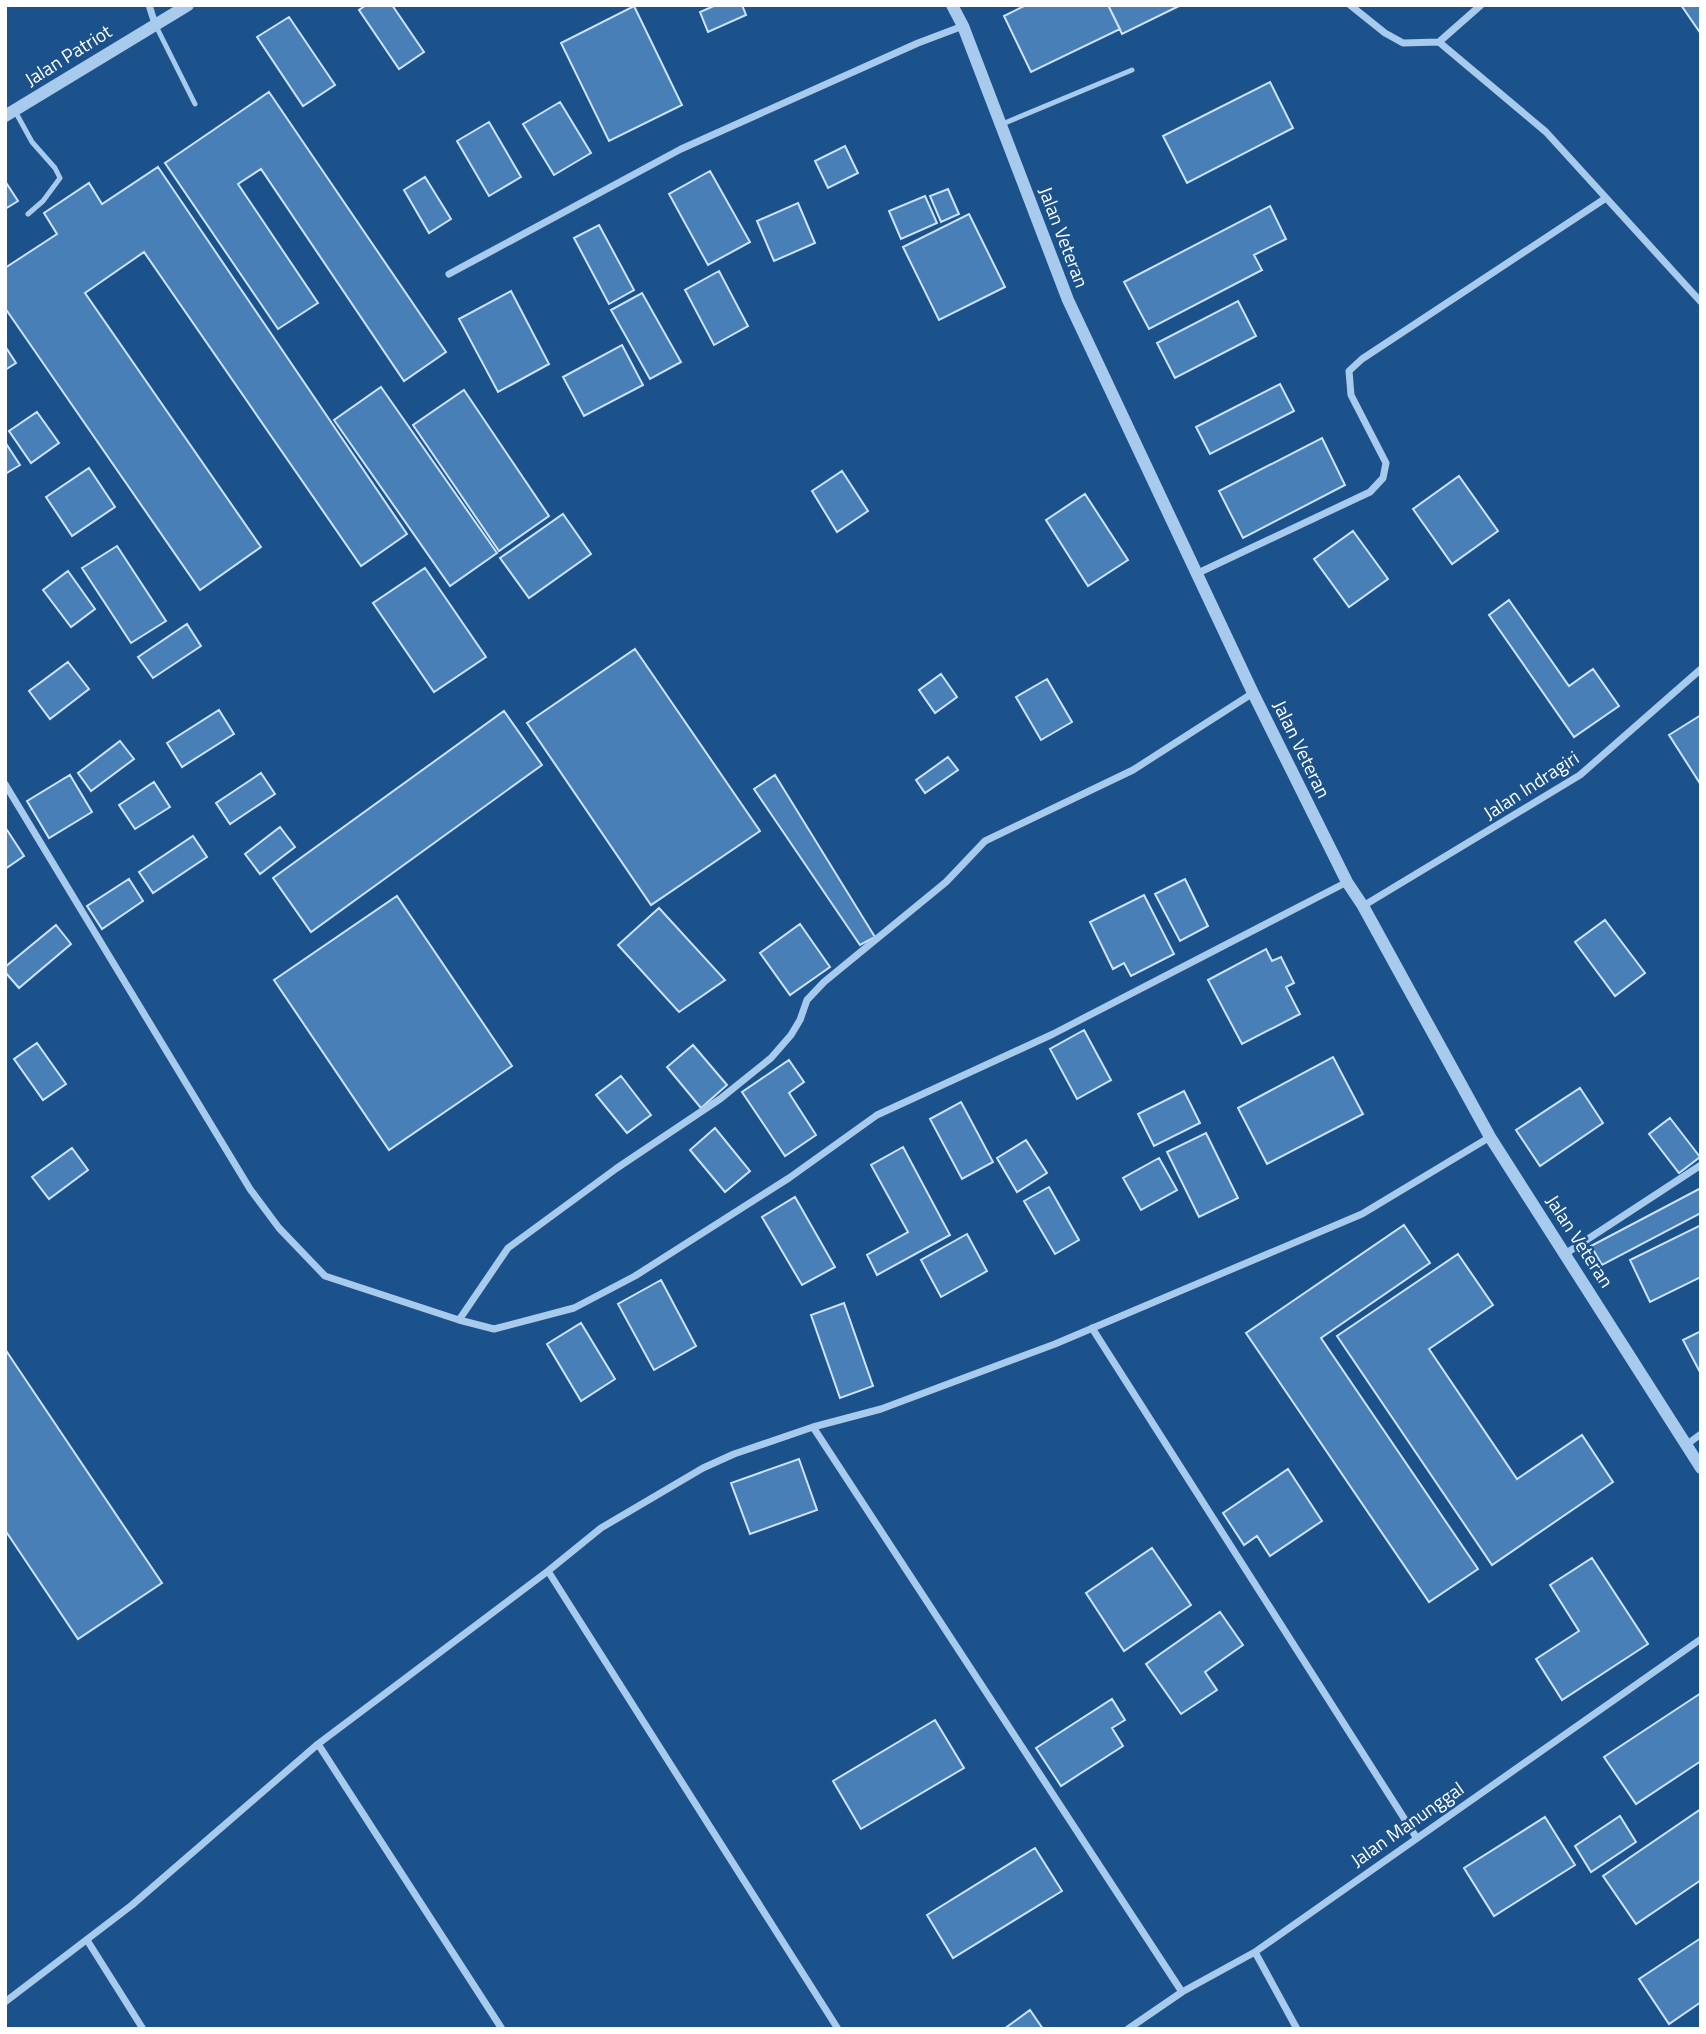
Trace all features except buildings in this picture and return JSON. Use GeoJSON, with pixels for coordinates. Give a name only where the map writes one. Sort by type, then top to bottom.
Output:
{"type":"FeatureCollection","features":[{"type":"Feature","properties":{"kind":"street"},"geometry":{"type":"LineString","coordinates":[[149,5],[158,30]]}},
{"type":"Feature","properties":{"kind":"street","name":"Jalan Patriot"},"geometry":{"type":"LineString","coordinates":[[13,115],[158,30],[188,5]]}},
{"type":"Feature","properties":{"kind":"street","name":"Jalan Veteran"},"geometry":{"type":"LineString","coordinates":[[952,5],[963,26],[1068,300],[1253,694],[1347,882],[1363,906],[1490,1138],[1701,1468]]}},
{"type":"Feature","properties":{"kind":"street"},"geometry":{"type":"LineString","coordinates":[[1350,5],[1385,33],[1403,43],[1439,42],[1481,5]]}},
{"type":"Feature","properties":{"kind":"street"},"geometry":{"type":"LineString","coordinates":[[449,274],[681,149],[918,43],[963,26]]}},
{"type":"Feature","properties":{"kind":"street"},"geometry":{"type":"LineString","coordinates":[[1439,42],[1546,132],[1701,302]]}},
{"type":"Feature","properties":{"kind":"street"},"geometry":{"type":"LineString","coordinates":[[1196,574],[1370,492],[1383,478],[1387,463],[1351,395],[1349,371],[1362,359],[1606,198]]}},
{"type":"Feature","properties":{"kind":"street","name":"Jalan Indragiri"},"geometry":{"type":"LineString","coordinates":[[1363,906],[1580,775],[1701,668]]}},
{"type":"Feature","properties":{"kind":"street"},"geometry":{"type":"LineString","coordinates":[[460,1320],[508,1248],[617,1168],[720,1099],[771,1058],[796,1027],[807,1000],[824,982],[946,882],[985,841],[1133,770],[1253,694]]}},
{"type":"Feature","properties":{"kind":"street"},"geometry":{"type":"LineString","coordinates":[[5,784],[243,1177],[279,1228],[325,1276],[494,1329],[574,1308],[635,1276],[767,1192],[877,1115],[1053,1034],[1347,882]]}},
{"type":"Feature","properties":{"kind":"street"},"geometry":{"type":"LineString","coordinates":[[5,2002],[132,1905],[318,1744],[601,1528],[703,1468],[734,1454],[813,1427],[881,1409],[1092,1328],[1362,1214],[1490,1138]]}},
{"type":"Feature","properties":{"kind":"street"},"geometry":{"type":"LineString","coordinates":[[1565,1254],[1701,1165]]}},
{"type":"Feature","properties":{"kind":"street"},"geometry":{"type":"LineString","coordinates":[[1092,1328],[1416,1837]]}},
{"type":"Feature","properties":{"kind":"street"},"geometry":{"type":"LineString","coordinates":[[813,1427],[1182,1992]]}},
{"type":"Feature","properties":{"kind":"street"},"geometry":{"type":"LineString","coordinates":[[1686,1445],[1701,1434]]}},
{"type":"Feature","properties":{"kind":"street"},"geometry":{"type":"LineString","coordinates":[[548,1571],[838,2029]]}},
{"type":"Feature","properties":{"kind":"street","name":"Jalan Manunggal"},"geometry":{"type":"LineString","coordinates":[[1128,2029],[1182,1992],[1255,1952],[1701,1639]]}},
{"type":"Feature","properties":{"kind":"street"},"geometry":{"type":"LineString","coordinates":[[318,1744],[502,2029]]}},
{"type":"Feature","properties":{"kind":"street"},"geometry":{"type":"LineString","coordinates":[[87,1940],[143,2029]]}},
{"type":"Feature","properties":{"kind":"street"},"geometry":{"type":"LineString","coordinates":[[1255,1952],[1297,2029]]}},
{"type":"Feature","properties":{"kind":"lane"},"geometry":{"type":"LineString","coordinates":[[158,30],[195,104]]}},
{"type":"Feature","properties":{"kind":"lane"},"geometry":{"type":"LineString","coordinates":[[1000,125],[1132,70]]}},
{"type":"Feature","properties":{"kind":"lane"},"geometry":{"type":"LineString","coordinates":[[13,115],[60,178],[43,201],[28,214]]}}]}
